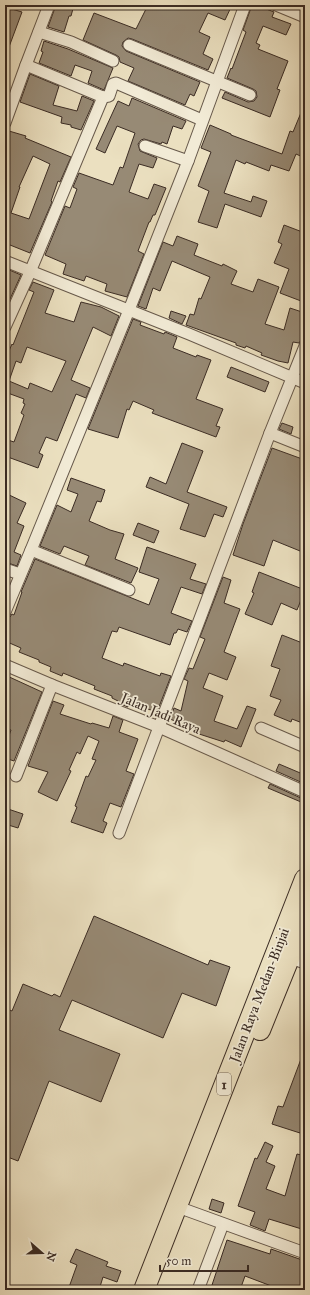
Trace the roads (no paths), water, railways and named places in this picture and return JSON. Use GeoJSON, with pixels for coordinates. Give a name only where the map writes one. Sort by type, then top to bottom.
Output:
{"type":"FeatureCollection","features":[{"type":"Feature","properties":{"kind":"highway","name":"Jalan Raya Medan-Binjai"},"geometry":{"type":"LineString","coordinates":[[144,1290],[290,958],[305,879]]}},
{"type":"Feature","properties":{"kind":"highway","name":"Jalan Raya Medan-Binjai"},"geometry":{"type":"LineString","coordinates":[[155,1290],[186,1210],[305,919]]}},
{"type":"Feature","properties":{"kind":"street"},"geometry":{"type":"LineString","coordinates":[[5,123],[49,5]]}},
{"type":"Feature","properties":{"kind":"street"},"geometry":{"type":"LineString","coordinates":[[5,612],[129,310],[188,161],[245,5]]}},
{"type":"Feature","properties":{"kind":"street"},"geometry":{"type":"LineString","coordinates":[[276,5],[305,17]]}},
{"type":"Feature","properties":{"kind":"street"},"geometry":{"type":"LineString","coordinates":[[39,32],[72,42],[113,62]]}},
{"type":"Feature","properties":{"kind":"street"},"geometry":{"type":"LineString","coordinates":[[129,45],[217,80],[250,95]]}},
{"type":"Feature","properties":{"kind":"street"},"geometry":{"type":"LineString","coordinates":[[26,65],[103,96],[109,96],[114,84],[116,83],[202,120]]}},
{"type":"Feature","properties":{"kind":"street"},"geometry":{"type":"LineString","coordinates":[[5,327],[30,272],[103,96]]}},
{"type":"Feature","properties":{"kind":"street"},"geometry":{"type":"LineString","coordinates":[[144,146],[188,161]]}},
{"type":"Feature","properties":{"kind":"street"},"geometry":{"type":"LineString","coordinates":[[5,261],[189,334],[305,383]]}},
{"type":"Feature","properties":{"kind":"street"},"geometry":{"type":"LineString","coordinates":[[119,833],[270,433],[305,346]]}},
{"type":"Feature","properties":{"kind":"street"},"geometry":{"type":"LineString","coordinates":[[270,433],[305,447]]}},
{"type":"Feature","properties":{"kind":"street"},"geometry":{"type":"LineString","coordinates":[[31,550],[129,590]]}},
{"type":"Feature","properties":{"kind":"street"},"geometry":{"type":"LineString","coordinates":[[5,568],[20,574]]}},
{"type":"Feature","properties":{"kind":"street","name":"Jalan Jadi Raya"},"geometry":{"type":"LineString","coordinates":[[5,665],[159,728],[305,792]]}},
{"type":"Feature","properties":{"kind":"street"},"geometry":{"type":"LineString","coordinates":[[16,776],[52,685]]}},
{"type":"Feature","properties":{"kind":"street"},"geometry":{"type":"LineString","coordinates":[[261,728],[305,747]]}},
{"type":"Feature","properties":{"kind":"street"},"geometry":{"type":"LineString","coordinates":[[186,1210],[305,1253]]}},
{"type":"Feature","properties":{"kind":"street"},"geometry":{"type":"LineString","coordinates":[[198,1290],[223,1224]]}}]}
